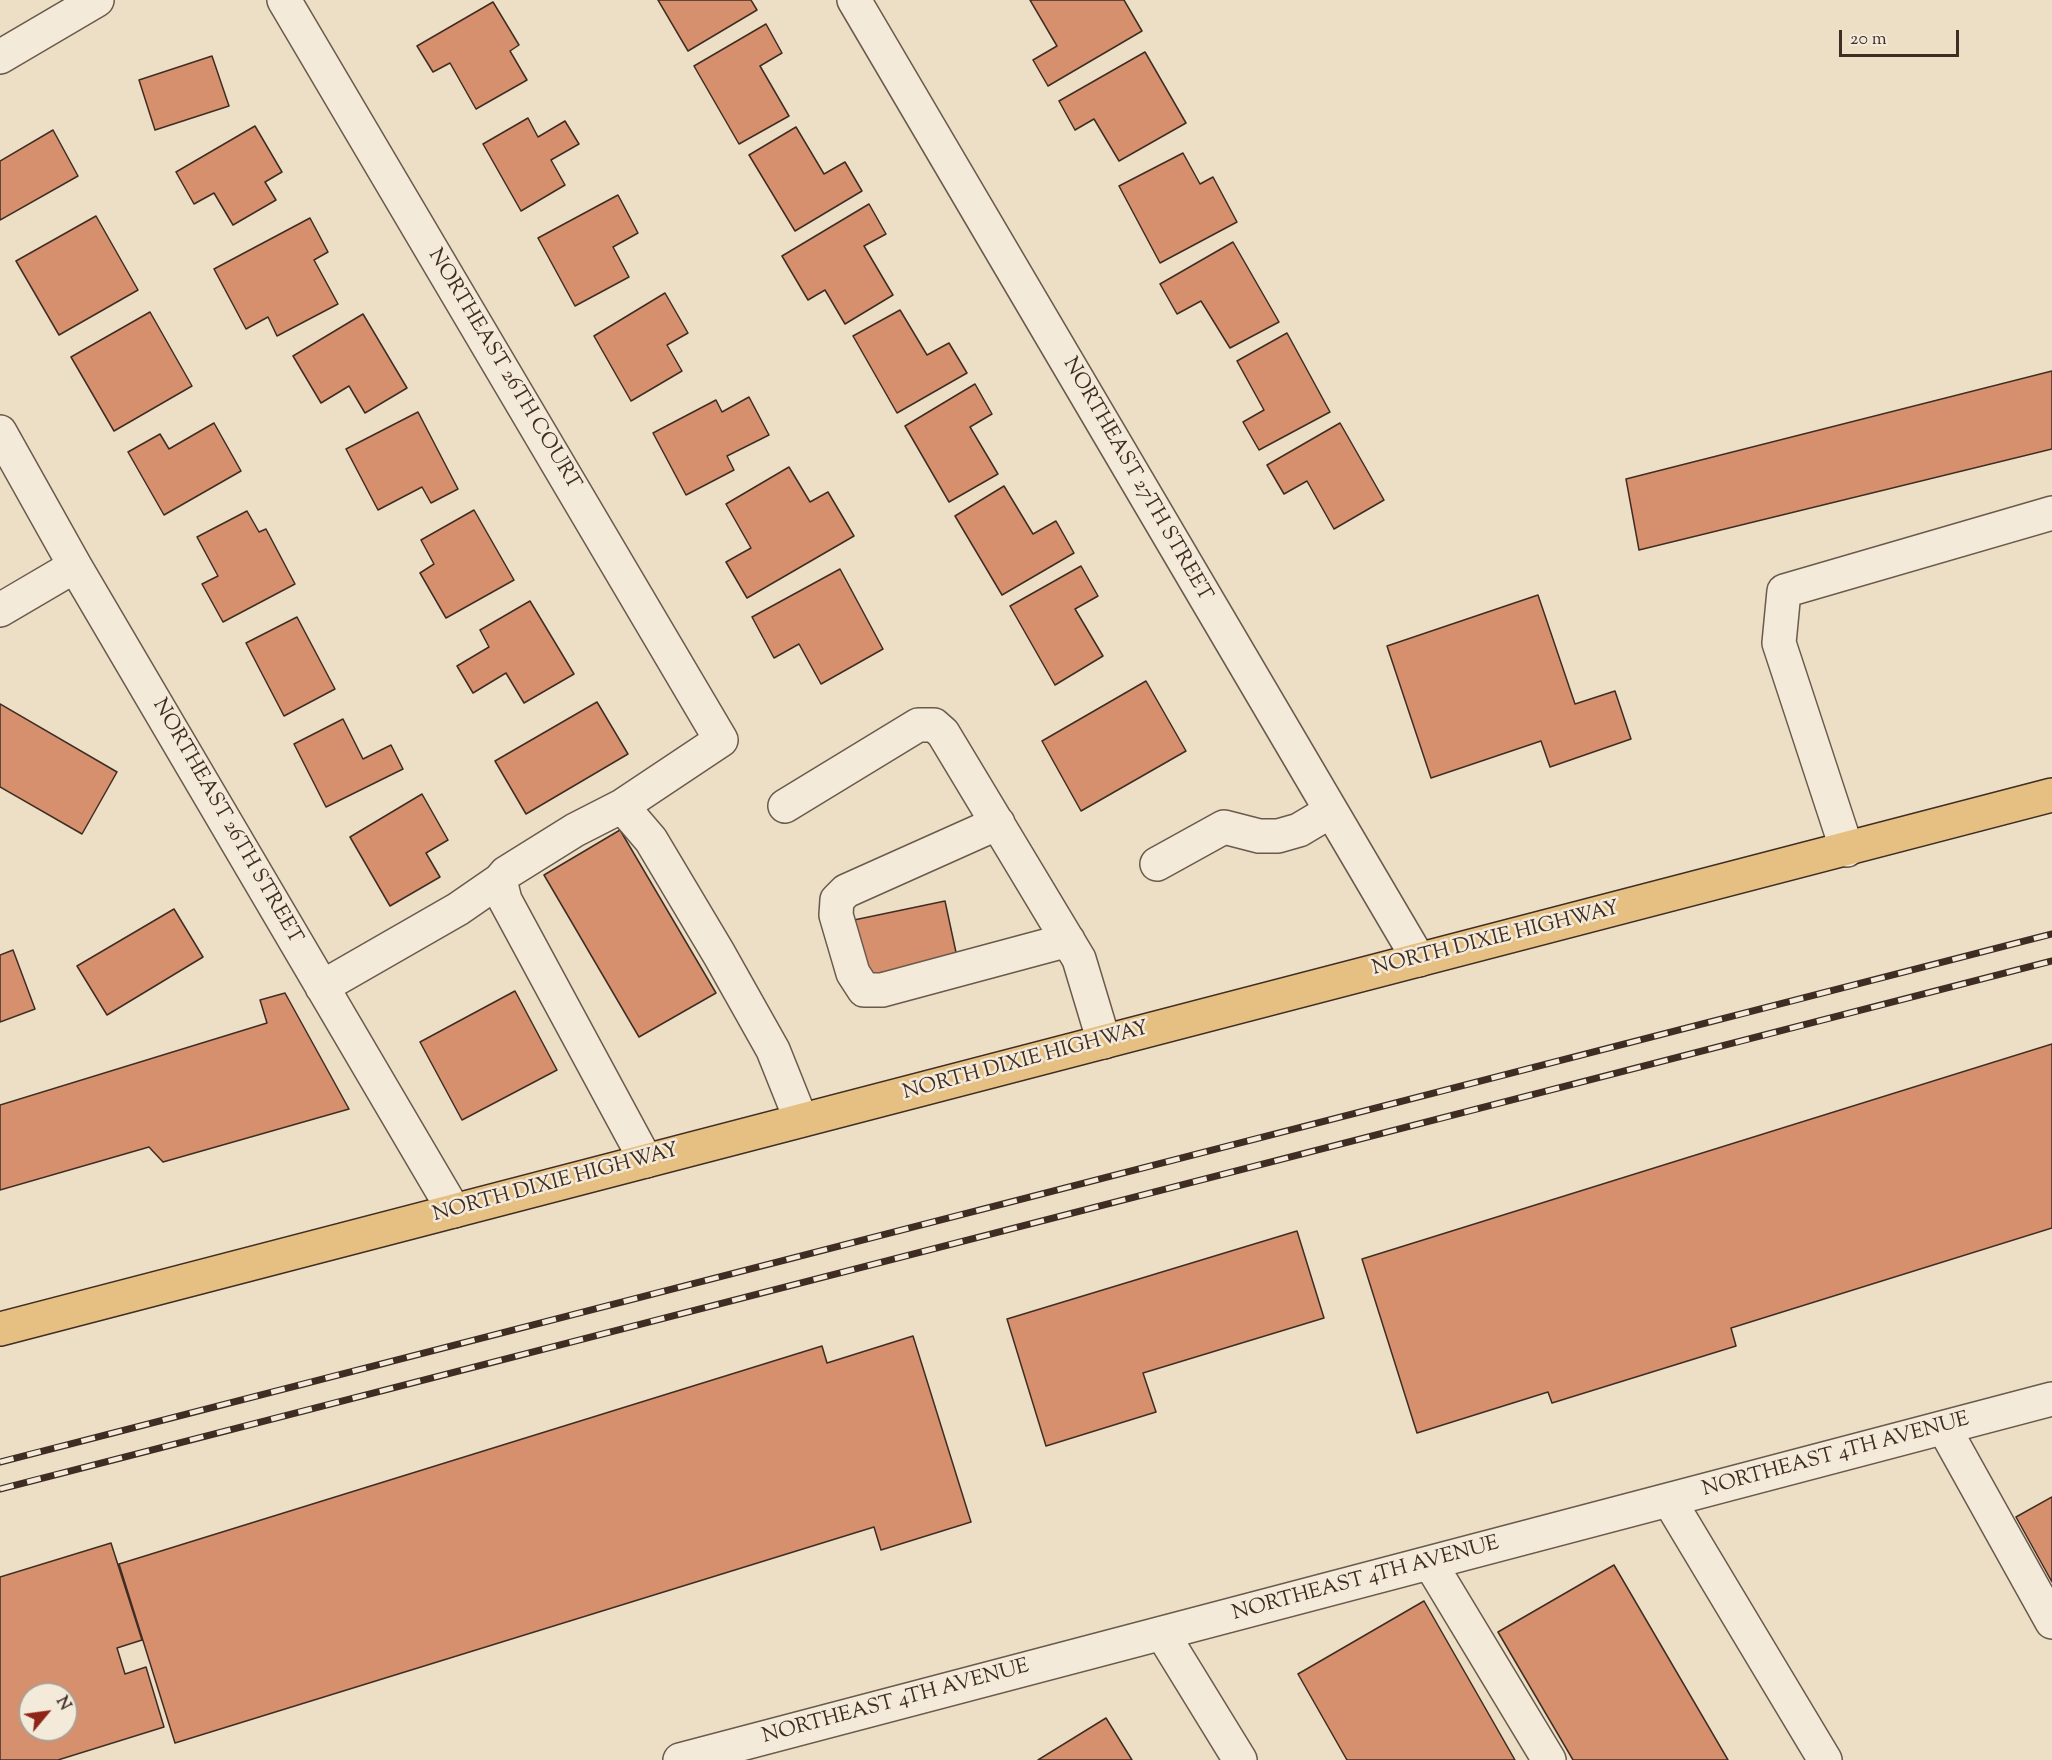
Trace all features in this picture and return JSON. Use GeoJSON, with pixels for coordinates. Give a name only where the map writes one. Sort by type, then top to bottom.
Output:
{"type":"FeatureCollection","features":[{"type":"Feature","properties":{"kind":"main road","name":"NORTH DIXIE HIGHWAY"},"geometry":{"type":"LineString","coordinates":[[0,1329],[2052,795]]}},
{"type":"Feature","properties":{"kind":"street"},"geometry":{"type":"LineString","coordinates":[[0,57],[97,0]]}},
{"type":"Feature","properties":{"kind":"street","name":"NORTHEAST 26TH COURT"},"geometry":{"type":"LineString","coordinates":[[284,0],[721,740],[622,806]]}},
{"type":"Feature","properties":{"kind":"street","name":"NORTHEAST 27TH STREET"},"geometry":{"type":"LineString","coordinates":[[854,0],[1419,960]]}},
{"type":"Feature","properties":{"kind":"street","name":"NORTHEAST 26TH STREET"},"geometry":{"type":"LineString","coordinates":[[0,432],[75,566],[454,1211]]}},
{"type":"Feature","properties":{"kind":"street"},"geometry":{"type":"LineString","coordinates":[[1847,850],[1779,643],[1784,591],[2052,513]]}},
{"type":"Feature","properties":{"kind":"street"},"geometry":{"type":"LineString","coordinates":[[0,610],[75,566]]}},
{"type":"Feature","properties":{"kind":"street"},"geometry":{"type":"LineString","coordinates":[[785,806],[918,725],[933,725],[944,733],[1079,959],[1104,1042]]}},
{"type":"Feature","properties":{"kind":"street"},"geometry":{"type":"LineString","coordinates":[[322,987],[458,909],[500,880],[506,873],[575,831],[622,806],[651,840],[719,954],[773,1050],[801,1120]]}},
{"type":"Feature","properties":{"kind":"street"},"geometry":{"type":"LineString","coordinates":[[1157,864],[1224,827],[1259,836],[1278,836],[1299,830],[1331,811]]}},
{"type":"Feature","properties":{"kind":"street"},"geometry":{"type":"LineString","coordinates":[[998,823],[846,891],[837,900],[836,915],[853,973],[864,990],[882,990],[1068,940]]}},
{"type":"Feature","properties":{"kind":"street"},"geometry":{"type":"LineString","coordinates":[[500,880],[505,900],[646,1161]]}},
{"type":"Feature","properties":{"kind":"street","name":"NORTHEAST 4TH AVENUE"},"geometry":{"type":"LineString","coordinates":[[680,1760],[2052,1399]]}},
{"type":"Feature","properties":{"kind":"street"},"geometry":{"type":"LineString","coordinates":[[1944,1428],[2052,1622]]}},
{"type":"Feature","properties":{"kind":"street"},"geometry":{"type":"LineString","coordinates":[[1669,1500],[1825,1760]]}},
{"type":"Feature","properties":{"kind":"street"},"geometry":{"type":"LineString","coordinates":[[1430,1563],[1549,1760]]}},
{"type":"Feature","properties":{"kind":"street"},"geometry":{"type":"LineString","coordinates":[[1162,1633],[1240,1760]]}},
{"type":"Feature","properties":{"kind":"building"},"geometry":{"type":"Polygon","coordinates":[[[658,0],[751,0],[757,10],[688,51],[658,0]]]}},
{"type":"Feature","properties":{"kind":"building"},"geometry":{"type":"Polygon","coordinates":[[[1030,0],[1124,0],[1142,31],[1048,86],[1033,60],[1057,46],[1030,0]]]}},
{"type":"Feature","properties":{"kind":"building"},"geometry":{"type":"Polygon","coordinates":[[[493,2],[519,45],[510,51],[527,80],[476,109],[450,63],[433,72],[417,46],[493,2]]]}},
{"type":"Feature","properties":{"kind":"building"},"geometry":{"type":"Polygon","coordinates":[[[766,24],[782,53],[760,66],[789,116],[739,144],[694,66],[766,24]]]}},
{"type":"Feature","properties":{"kind":"building"},"geometry":{"type":"Polygon","coordinates":[[[1145,52],[1186,123],[1119,161],[1094,119],[1075,130],[1059,101],[1145,52]]]}},
{"type":"Feature","properties":{"kind":"building"},"geometry":{"type":"Polygon","coordinates":[[[212,56],[229,106],[155,130],[139,80],[212,56]]]}},
{"type":"Feature","properties":{"kind":"building"},"geometry":{"type":"Polygon","coordinates":[[[528,118],[538,137],[565,121],[579,144],[551,160],[565,185],[521,211],[483,144],[528,118]]]}},
{"type":"Feature","properties":{"kind":"building"},"geometry":{"type":"Polygon","coordinates":[[[255,126],[282,172],[265,182],[276,200],[233,225],[214,193],[194,204],[176,172],[255,126]]]}},
{"type":"Feature","properties":{"kind":"building"},"geometry":{"type":"Polygon","coordinates":[[[796,127],[824,174],[845,162],[862,191],[795,231],[749,155],[796,127]]]}},
{"type":"Feature","properties":{"kind":"building"},"geometry":{"type":"Polygon","coordinates":[[[53,130],[78,176],[0,220],[0,161],[53,130]]]}},
{"type":"Feature","properties":{"kind":"building"},"geometry":{"type":"Polygon","coordinates":[[[1183,153],[1200,184],[1213,177],[1237,222],[1160,263],[1119,186],[1183,153]]]}},
{"type":"Feature","properties":{"kind":"building"},"geometry":{"type":"Polygon","coordinates":[[[618,195],[638,233],[613,247],[629,277],[575,306],[538,238],[618,195]]]}},
{"type":"Feature","properties":{"kind":"building"},"geometry":{"type":"Polygon","coordinates":[[[869,204],[886,234],[864,246],[893,295],[845,324],[825,290],[808,300],[782,256],[869,204]]]}},
{"type":"Feature","properties":{"kind":"building"},"geometry":{"type":"Polygon","coordinates":[[[96,216],[138,290],[59,335],[16,261],[96,216]]]}},
{"type":"Feature","properties":{"kind":"building"},"geometry":{"type":"Polygon","coordinates":[[[310,218],[328,252],[314,260],[338,304],[277,336],[268,317],[246,329],[214,269],[310,218]]]}},
{"type":"Feature","properties":{"kind":"building"},"geometry":{"type":"Polygon","coordinates":[[[1233,242],[1279,322],[1230,348],[1201,301],[1177,314],[1160,284],[1233,242]]]}},
{"type":"Feature","properties":{"kind":"building"},"geometry":{"type":"Polygon","coordinates":[[[665,293],[688,333],[667,345],[682,371],[631,401],[594,336],[665,293]]]}},
{"type":"Feature","properties":{"kind":"building"},"geometry":{"type":"Polygon","coordinates":[[[900,310],[927,355],[949,343],[967,373],[897,413],[853,336],[900,310]]]}},
{"type":"Feature","properties":{"kind":"building"},"geometry":{"type":"Polygon","coordinates":[[[150,312],[192,386],[114,431],[71,357],[150,312]]]}},
{"type":"Feature","properties":{"kind":"building"},"geometry":{"type":"Polygon","coordinates":[[[363,314],[407,388],[365,413],[349,386],[321,403],[293,356],[363,314]]]}},
{"type":"Feature","properties":{"kind":"building"},"geometry":{"type":"Polygon","coordinates":[[[1287,333],[1330,412],[1259,450],[1243,422],[1264,410],[1237,361],[1287,333]]]}},
{"type":"Feature","properties":{"kind":"building"},"geometry":{"type":"Polygon","coordinates":[[[2052,371],[2052,449],[1639,550],[1626,479],[2052,371]]]}},
{"type":"Feature","properties":{"kind":"building"},"geometry":{"type":"Polygon","coordinates":[[[975,384],[992,414],[970,427],[998,474],[949,502],[905,426],[975,384]]]}},
{"type":"Feature","properties":{"kind":"building"},"geometry":{"type":"Polygon","coordinates":[[[749,397],[769,435],[727,456],[734,470],[686,495],[653,433],[716,400],[722,412],[749,397]]]}},
{"type":"Feature","properties":{"kind":"building"},"geometry":{"type":"Polygon","coordinates":[[[418,412],[458,489],[431,503],[422,487],[378,510],[346,449],[418,412]]]}},
{"type":"Feature","properties":{"kind":"building"},"geometry":{"type":"Polygon","coordinates":[[[214,423],[241,471],[164,515],[128,452],[160,434],[169,449],[214,423]]]}},
{"type":"Feature","properties":{"kind":"building"},"geometry":{"type":"Polygon","coordinates":[[[1340,423],[1384,500],[1334,529],[1307,481],[1284,494],[1267,465],[1340,423]]]}},
{"type":"Feature","properties":{"kind":"building"},"geometry":{"type":"Polygon","coordinates":[[[789,467],[810,502],[828,492],[854,536],[747,598],[726,562],[751,548],[726,504],[789,467]]]}},
{"type":"Feature","properties":{"kind":"building"},"geometry":{"type":"Polygon","coordinates":[[[1004,486],[1033,534],[1056,521],[1074,553],[1002,595],[955,516],[1004,486]]]}},
{"type":"Feature","properties":{"kind":"building"},"geometry":{"type":"Polygon","coordinates":[[[474,510],[514,580],[446,618],[420,573],[434,564],[421,540],[474,510]]]}},
{"type":"Feature","properties":{"kind":"building"},"geometry":{"type":"Polygon","coordinates":[[[247,511],[259,532],[266,529],[295,584],[223,622],[202,584],[218,576],[197,537],[247,511]]]}},
{"type":"Feature","properties":{"kind":"building"},"geometry":{"type":"Polygon","coordinates":[[[1081,566],[1098,596],[1075,609],[1103,656],[1055,685],[1010,606],[1081,566]]]}},
{"type":"Feature","properties":{"kind":"building"},"geometry":{"type":"Polygon","coordinates":[[[840,569],[883,649],[821,684],[799,644],[774,658],[752,617],[840,569]]]}},
{"type":"Feature","properties":{"kind":"building"},"geometry":{"type":"Polygon","coordinates":[[[1538,595],[1575,704],[1615,691],[1631,739],[1550,767],[1541,741],[1431,778],[1387,646],[1538,595]]]}},
{"type":"Feature","properties":{"kind":"building"},"geometry":{"type":"Polygon","coordinates":[[[530,601],[574,674],[524,703],[506,673],[473,693],[457,666],[489,647],[480,630],[530,601]]]}},
{"type":"Feature","properties":{"kind":"building"},"geometry":{"type":"Polygon","coordinates":[[[297,617],[335,689],[284,716],[246,643],[297,617]]]}},
{"type":"Feature","properties":{"kind":"building"},"geometry":{"type":"Polygon","coordinates":[[[1146,681],[1186,751],[1081,811],[1042,741],[1146,681]]]}},
{"type":"Feature","properties":{"kind":"building"},"geometry":{"type":"Polygon","coordinates":[[[597,702],[628,754],[526,814],[495,761],[597,702]]]}},
{"type":"Feature","properties":{"kind":"building"},"geometry":{"type":"Polygon","coordinates":[[[0,704],[117,772],[82,834],[0,787],[0,704]]]}},
{"type":"Feature","properties":{"kind":"building"},"geometry":{"type":"Polygon","coordinates":[[[343,719],[363,759],[391,745],[403,769],[326,807],[294,744],[343,719]]]}},
{"type":"Feature","properties":{"kind":"building"},"geometry":{"type":"Polygon","coordinates":[[[422,794],[448,840],[426,853],[440,877],[390,906],[350,837],[422,794]]]}},
{"type":"Feature","properties":{"kind":"building"},"geometry":{"type":"Polygon","coordinates":[[[620,830],[716,993],[639,1037],[544,875],[620,830]]]}},
{"type":"Feature","properties":{"kind":"building"},"geometry":{"type":"Polygon","coordinates":[[[945,901],[957,957],[865,976],[854,920],[945,901]]]}},
{"type":"Feature","properties":{"kind":"building"},"geometry":{"type":"Polygon","coordinates":[[[174,909],[203,957],[107,1015],[77,966],[174,909]]]}},
{"type":"Feature","properties":{"kind":"building"},"geometry":{"type":"Polygon","coordinates":[[[13,950],[35,1009],[0,1022],[0,955],[13,950]]]}},
{"type":"Feature","properties":{"kind":"building"},"geometry":{"type":"Polygon","coordinates":[[[515,991],[557,1070],[462,1120],[420,1042],[515,991]]]}},
{"type":"Feature","properties":{"kind":"building"},"geometry":{"type":"Polygon","coordinates":[[[285,993],[349,1109],[163,1162],[149,1147],[0,1190],[0,1105],[267,1023],[260,1000],[285,993]]]}},
{"type":"Feature","properties":{"kind":"building"},"geometry":{"type":"Polygon","coordinates":[[[2052,1044],[2052,1228],[1731,1328],[1736,1346],[1552,1403],[1548,1392],[1417,1433],[1362,1259],[2052,1044]]]}},
{"type":"Feature","properties":{"kind":"building"},"geometry":{"type":"Polygon","coordinates":[[[1297,1231],[1324,1318],[1143,1373],[1156,1412],[1046,1446],[1007,1319],[1297,1231]]]}},
{"type":"Feature","properties":{"kind":"building"},"geometry":{"type":"Polygon","coordinates":[[[913,1336],[971,1522],[881,1550],[874,1527],[175,1743],[119,1564],[822,1346],[827,1363],[913,1336]]]}},
{"type":"Feature","properties":{"kind":"building"},"geometry":{"type":"Polygon","coordinates":[[[2052,1497],[2052,1582],[2016,1517],[2052,1497]]]}},
{"type":"Feature","properties":{"kind":"building"},"geometry":{"type":"Polygon","coordinates":[[[111,1543],[142,1640],[117,1648],[125,1674],[146,1667],[164,1727],[58,1760],[0,1760],[0,1577],[111,1543]]]}},
{"type":"Feature","properties":{"kind":"building"},"geometry":{"type":"Polygon","coordinates":[[[1614,1565],[1728,1760],[1573,1760],[1498,1632],[1614,1565]]]}},
{"type":"Feature","properties":{"kind":"building"},"geometry":{"type":"Polygon","coordinates":[[[1424,1601],[1515,1760],[1347,1760],[1298,1674],[1424,1601]]]}},
{"type":"Feature","properties":{"kind":"building"},"geometry":{"type":"Polygon","coordinates":[[[1106,1718],[1132,1760],[1038,1760],[1106,1718]]]}},
{"type":"Feature","properties":{"kind":"railway"},"geometry":{"type":"LineString","coordinates":[[0,1462],[2052,934]]}},
{"type":"Feature","properties":{"kind":"railway"},"geometry":{"type":"LineString","coordinates":[[0,1489],[2052,961]]}}]}
